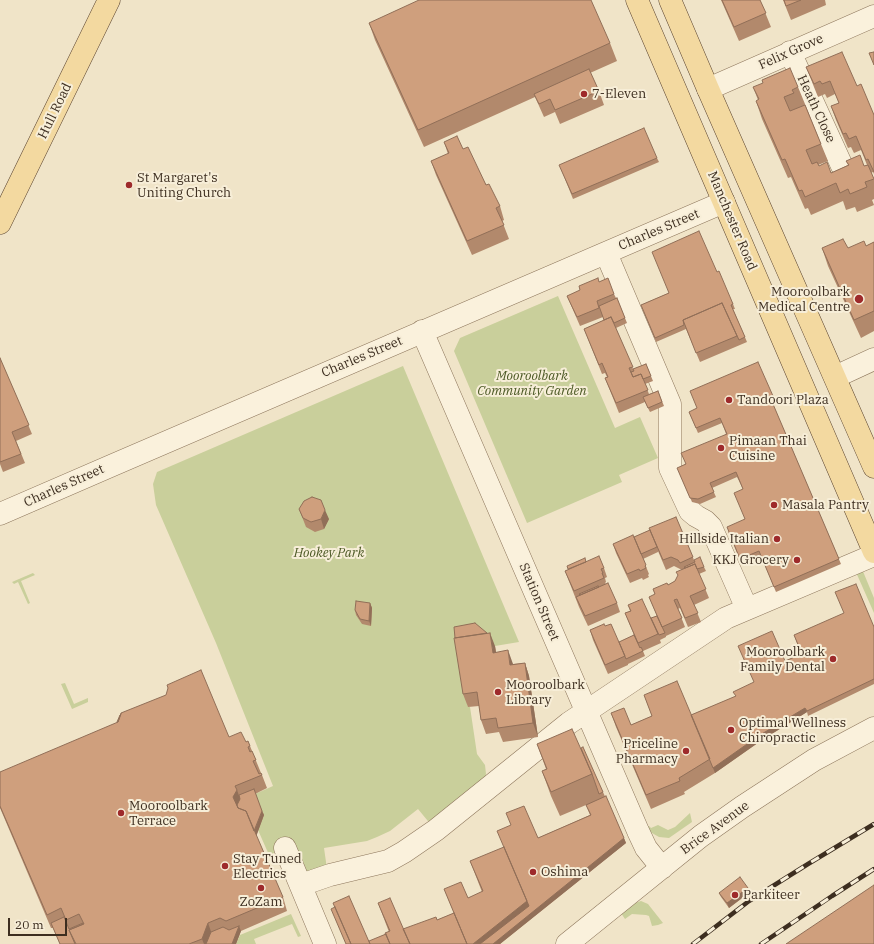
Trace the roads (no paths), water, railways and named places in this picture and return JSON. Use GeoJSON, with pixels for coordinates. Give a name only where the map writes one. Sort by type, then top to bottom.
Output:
{"type":"FeatureCollection","features":[{"type":"Feature","properties":{"kind":"main road","name":"Hull Road"},"geometry":{"type":"LineString","coordinates":[[0,223],[109,0]]}},
{"type":"Feature","properties":{"kind":"main road","name":"Manchester Road"},"geometry":{"type":"LineString","coordinates":[[637,0],[874,554]]}},
{"type":"Feature","properties":{"kind":"main road"},"geometry":{"type":"LineString","coordinates":[[670,0],[874,467]]}},
{"type":"Feature","properties":{"kind":"main road"},"geometry":{"type":"LineString","coordinates":[[724,202],[752,190]]}},
{"type":"Feature","properties":{"kind":"street","name":"Felix Grove"},"geometry":{"type":"LineString","coordinates":[[708,89],[874,16]]}},
{"type":"Feature","properties":{"kind":"street","name":"Heath Close"},"geometry":{"type":"LineString","coordinates":[[790,52],[842,166]]}},
{"type":"Feature","properties":{"kind":"street","name":"Charles Street"},"geometry":{"type":"LineString","coordinates":[[0,514],[724,202]]}},
{"type":"Feature","properties":{"kind":"street"},"geometry":{"type":"LineString","coordinates":[[606,253],[670,404],[670,468],[690,511],[706,521],[711,527],[747,609]]}},
{"type":"Feature","properties":{"kind":"street","name":"Station Street"},"geometry":{"type":"LineString","coordinates":[[422,331],[643,842],[662,868]]}},
{"type":"Feature","properties":{"kind":"street"},"geometry":{"type":"LineString","coordinates":[[834,377],[874,359]]}},
{"type":"Feature","properties":{"kind":"street"},"geometry":{"type":"LineString","coordinates":[[301,885],[330,875],[388,861],[404,852],[436,830],[568,723],[726,618],[874,554]]}},
{"type":"Feature","properties":{"kind":"street","name":"Brice Avenue"},"geometry":{"type":"LineString","coordinates":[[569,943],[701,836],[814,760],[874,728]]}},
{"type":"Feature","properties":{"kind":"street"},"geometry":{"type":"LineString","coordinates":[[285,848],[324,941]]}},
{"type":"Feature","properties":{"kind":"railway"},"geometry":{"type":"LineString","coordinates":[[693,944],[749,901],[874,824]]}},
{"type":"Feature","properties":{"kind":"railway"},"geometry":{"type":"LineString","coordinates":[[761,944],[874,869]]}},
{"type":"Feature","properties":{"kind":"place","name":"7-Eleven"},"geometry":{"type":"Point","coordinates":[584,94]}},
{"type":"Feature","properties":{"kind":"place","name":"St Margaret's Uniting Church"},"geometry":{"type":"Point","coordinates":[129,185]}},
{"type":"Feature","properties":{"kind":"place","name":"Mooroolbark Medical Centre"},"geometry":{"type":"Point","coordinates":[859,299]}},
{"type":"Feature","properties":{"kind":"place","name":"Tandoori Plaza"},"geometry":{"type":"Point","coordinates":[729,400]}},
{"type":"Feature","properties":{"kind":"place","name":"Pimaan Thai Cuisine"},"geometry":{"type":"Point","coordinates":[721,448]}},
{"type":"Feature","properties":{"kind":"place","name":"Masala Pantry"},"geometry":{"type":"Point","coordinates":[774,505]}},
{"type":"Feature","properties":{"kind":"place","name":"Hillside Italian"},"geometry":{"type":"Point","coordinates":[777,539]}},
{"type":"Feature","properties":{"kind":"place","name":"KKJ Grocery"},"geometry":{"type":"Point","coordinates":[797,560]}},
{"type":"Feature","properties":{"kind":"place","name":"Mooroolbark Family Dental"},"geometry":{"type":"Point","coordinates":[833,659]}},
{"type":"Feature","properties":{"kind":"place","name":"Mooroolbark Library"},"geometry":{"type":"Point","coordinates":[498,692]}},
{"type":"Feature","properties":{"kind":"place","name":"Optimal Wellness Chiropractic"},"geometry":{"type":"Point","coordinates":[731,730]}},
{"type":"Feature","properties":{"kind":"place","name":"Priceline Pharmacy"},"geometry":{"type":"Point","coordinates":[686,751]}},
{"type":"Feature","properties":{"kind":"place","name":"Mooroolbark Terrace"},"geometry":{"type":"Point","coordinates":[121,813]}},
{"type":"Feature","properties":{"kind":"place","name":"Stay Tuned Electrics"},"geometry":{"type":"Point","coordinates":[225,866]}},
{"type":"Feature","properties":{"kind":"place","name":"Oshima"},"geometry":{"type":"Point","coordinates":[533,872]}},
{"type":"Feature","properties":{"kind":"place","name":"ZoZam"},"geometry":{"type":"Point","coordinates":[261,888]}},
{"type":"Feature","properties":{"kind":"place","name":"Parkiteer"},"geometry":{"type":"Point","coordinates":[735,895]}},
{"type":"Feature","properties":{"kind":"park label","name":"Mooroolbark Community Garden"},"geometry":{"type":"Point","coordinates":[532,384]}},
{"type":"Feature","properties":{"kind":"park label","name":"Hookey Park"},"geometry":{"type":"Point","coordinates":[329,553]}}]}
